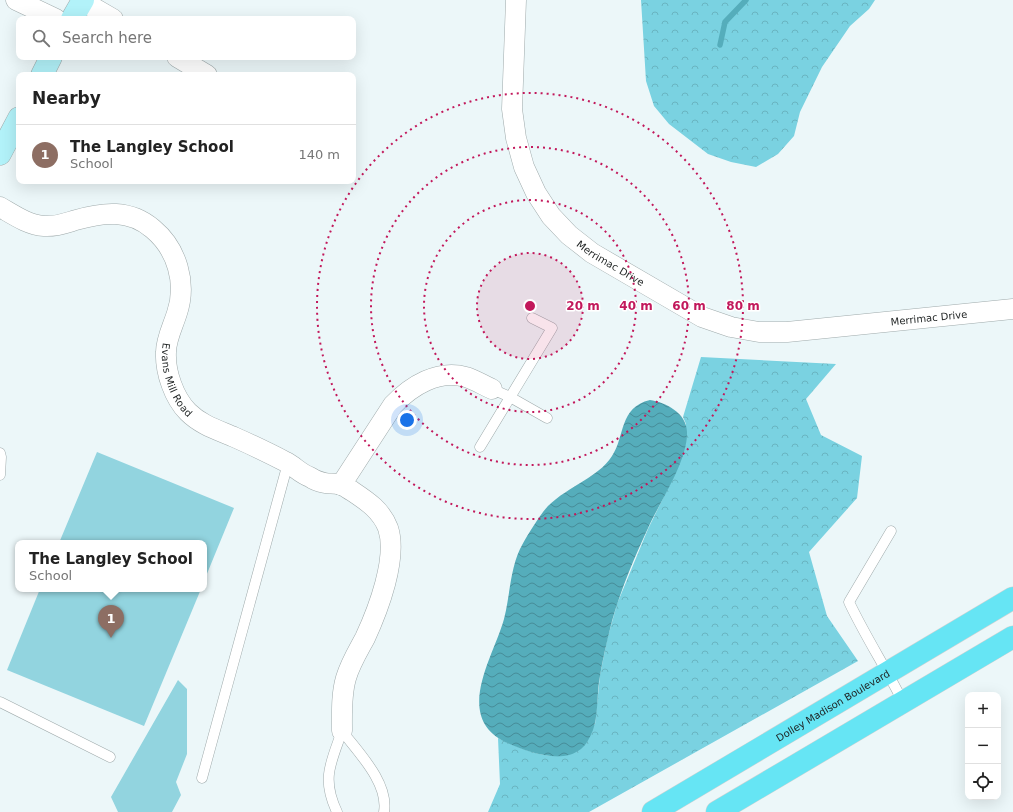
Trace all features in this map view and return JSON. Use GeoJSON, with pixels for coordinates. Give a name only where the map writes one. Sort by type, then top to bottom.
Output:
{"type":"FeatureCollection","features":[{"type":"Feature","properties":{"kind":"main road","name":"Dolley Madison Boulevard"},"geometry":{"type":"LineString","coordinates":[[653,812],[1013,598]]}},
{"type":"Feature","properties":{"kind":"main road"},"geometry":{"type":"LineString","coordinates":[[716,812],[1013,637]]}},
{"type":"Feature","properties":{"kind":"street"},"geometry":{"type":"LineString","coordinates":[[16,0],[50,16]]}},
{"type":"Feature","properties":{"kind":"street","name":"Merrimac Drive"},"geometry":{"type":"LineString","coordinates":[[516,0],[512,109],[516,138],[524,167],[536,193],[552,216],[569,235],[592,253],[702,317],[731,327],[759,332],[786,332],[1013,309]]}},
{"type":"Feature","properties":{"kind":"street"},"geometry":{"type":"LineString","coordinates":[[79,7],[104,16]]}},
{"type":"Feature","properties":{"kind":"street"},"geometry":{"type":"LineString","coordinates":[[44,72],[50,60]]}},
{"type":"Feature","properties":{"kind":"street"},"geometry":{"type":"LineString","coordinates":[[182,60],[203,72]]}},
{"type":"Feature","properties":{"kind":"street"},"geometry":{"type":"LineString","coordinates":[[0,154],[16,124]]}},
{"type":"Feature","properties":{"kind":"street","name":"Evans Mill Road"},"geometry":{"type":"LineString","coordinates":[[0,207],[27,222],[43,226],[58,226],[106,213],[121,214],[137,219],[152,227],[164,239],[173,254],[180,273],[181,293],[178,311],[169,335],[166,353],[168,371],[176,395],[187,410],[201,423],[288,463],[308,477],[324,483],[342,485],[369,502],[381,515],[388,528],[391,545],[388,570],[378,606],[345,680],[342,706],[342,731]]}},
{"type":"Feature","properties":{"kind":"street"},"geometry":{"type":"LineString","coordinates":[[342,485],[393,405],[402,395],[417,385],[435,377],[449,375],[466,377],[492,389]]}},
{"type":"Feature","properties":{"kind":"lane"},"geometry":{"type":"LineString","coordinates":[[480,447],[552,328],[532,318]]}},
{"type":"Feature","properties":{"kind":"lane"},"geometry":{"type":"LineString","coordinates":[[492,389],[510,397],[547,418]]}},
{"type":"Feature","properties":{"kind":"lane"},"geometry":{"type":"LineString","coordinates":[[0,453],[2,457],[0,475]]}},
{"type":"Feature","properties":{"kind":"lane"},"geometry":{"type":"LineString","coordinates":[[202,778],[288,463]]}},
{"type":"Feature","properties":{"kind":"lane"},"geometry":{"type":"LineString","coordinates":[[891,531],[849,602],[857,620],[904,702]]}},
{"type":"Feature","properties":{"kind":"lane"},"geometry":{"type":"LineString","coordinates":[[0,702],[110,757]]}},
{"type":"Feature","properties":{"kind":"lane"},"geometry":{"type":"LineString","coordinates":[[337,812],[328,784],[328,770],[342,731]]}},
{"type":"Feature","properties":{"kind":"lane"},"geometry":{"type":"LineString","coordinates":[[342,731],[368,763],[384,798],[384,812]]}},
{"type":"Feature","properties":{"kind":"green space"},"geometry":{"type":"Polygon","coordinates":[[[641,0],[875,0],[869,9],[850,26],[822,67],[800,112],[794,136],[778,154],[756,167],[731,162],[708,154],[669,124],[654,106],[646,81],[641,0]]]}},
{"type":"Feature","properties":{"kind":"green space"},"geometry":{"type":"Polygon","coordinates":[[[701,357],[836,364],[806,399],[821,435],[862,456],[857,498],[809,552],[827,616],[858,661],[589,812],[488,812],[500,784],[498,738],[534,753],[557,756],[595,724],[600,675],[607,640],[617,604],[648,529],[674,476],[686,424],[683,417],[701,357]]]}},
{"type":"Feature","properties":{"kind":"shaded area"},"geometry":{"type":"Polygon","coordinates":[[[97,452],[234,508],[207,574],[207,540],[60,540],[97,452]]]}},
{"type":"Feature","properties":{"kind":"shaded area"},"geometry":{"type":"Polygon","coordinates":[[[39,592],[200,592],[144,726],[7,670],[39,592]]]}},
{"type":"Feature","properties":{"kind":"shaded area"},"geometry":{"type":"Polygon","coordinates":[[[178,680],[187,689],[187,754],[176,782],[181,795],[172,812],[118,812],[111,797],[178,680]]]}},
{"type":"Feature","properties":{"kind":"water"},"geometry":{"type":"Polygon","coordinates":[[[650,400],[662,403],[679,414],[686,425],[686,443],[679,467],[649,526],[624,585],[612,621],[599,682],[596,719],[593,730],[585,745],[573,754],[553,756],[543,755],[522,749],[505,742],[490,731],[482,717],[479,701],[481,685],[486,667],[504,619],[512,574],[517,557],[525,540],[543,512],[559,497],[606,464],[616,448],[628,416],[633,409],[650,400]]]}},
{"type":"Feature","properties":{"kind":"waterway"},"geometry":{"type":"LineString","coordinates":[[720,45],[725,22],[746,0]]}},
{"type":"Feature","properties":{"kind":"place","name":"The Langley School"},"geometry":{"type":"Point","coordinates":[111,638]}}]}
